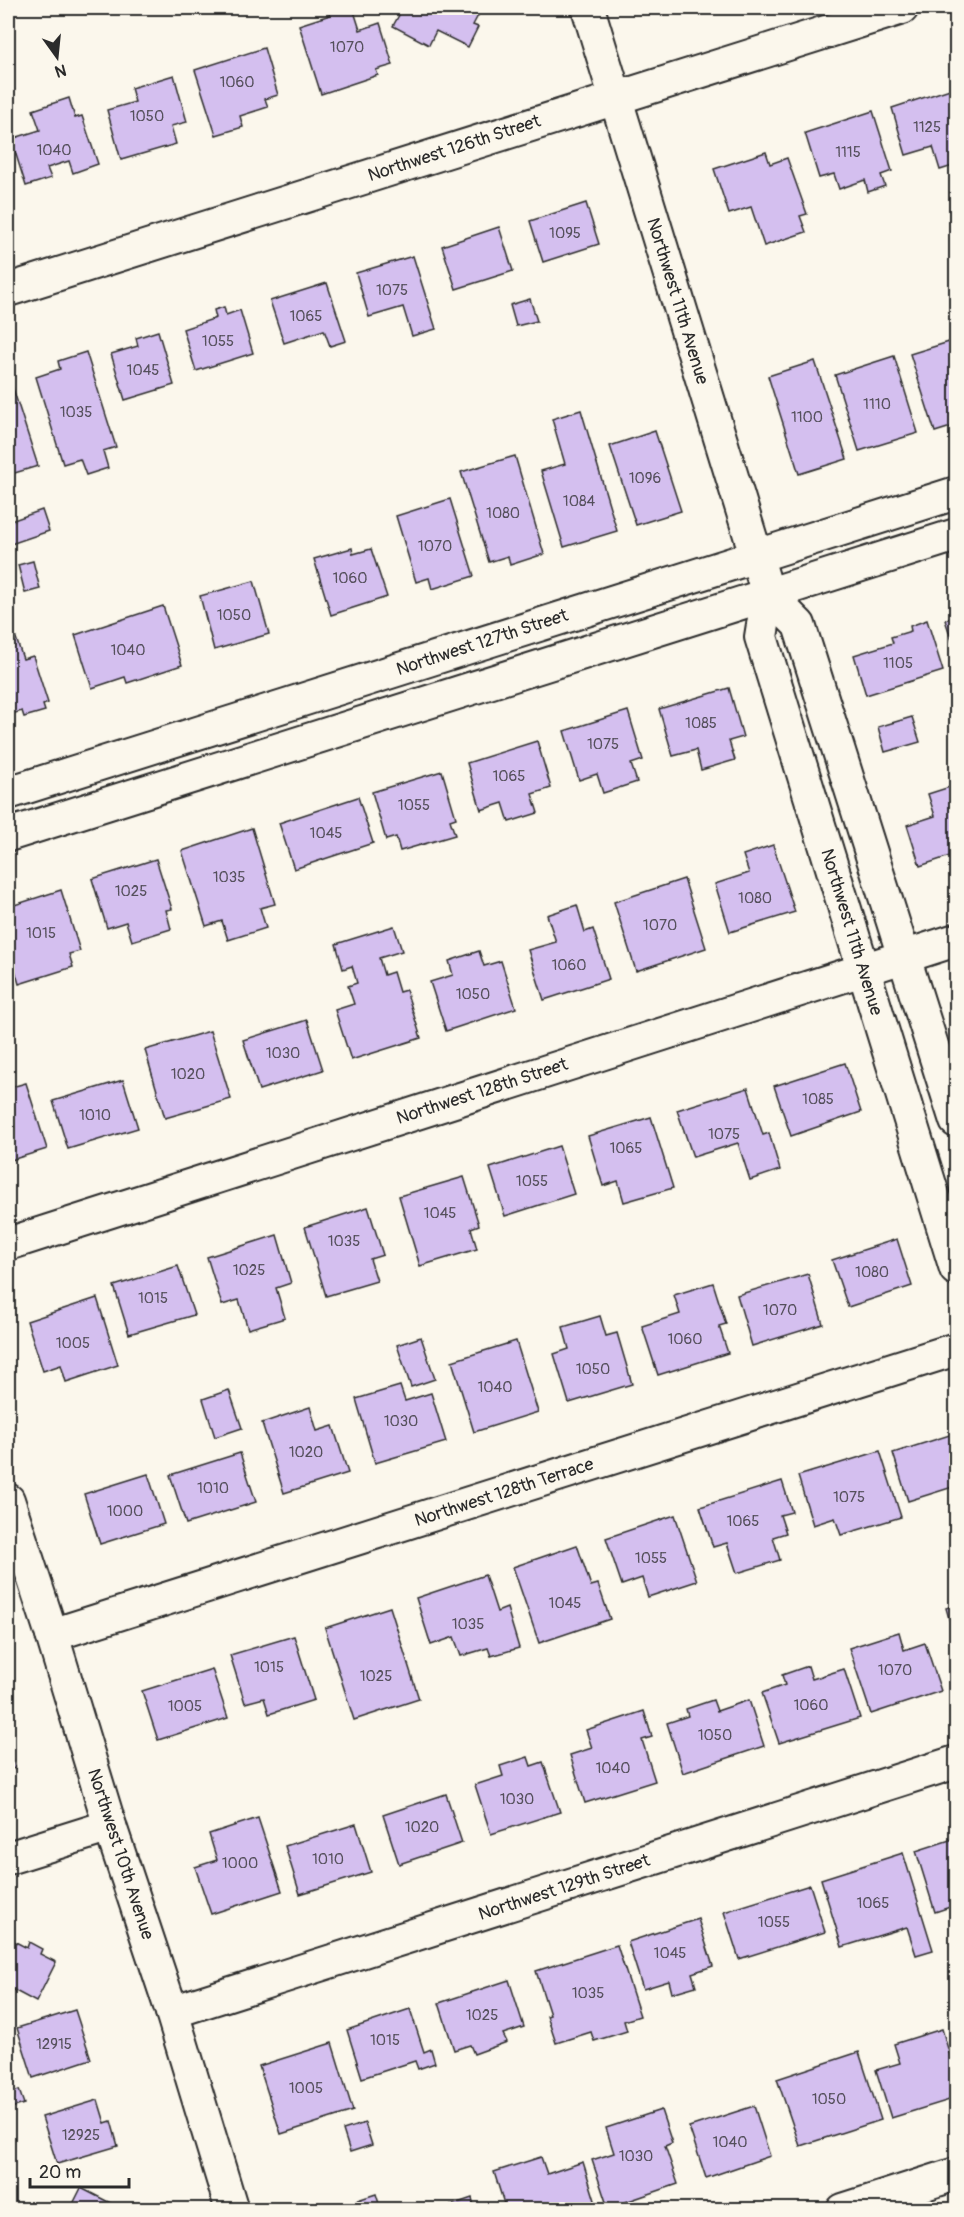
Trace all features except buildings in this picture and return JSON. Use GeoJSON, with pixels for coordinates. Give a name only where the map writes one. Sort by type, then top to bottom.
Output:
{"type":"FeatureCollection","features":[{"type":"Feature","properties":{"kind":"street","name":"Northwest 11th Avenue"},"geometry":{"type":"LineString","coordinates":[[588,8],[768,594],[761,637],[957,1269]]}},
{"type":"Feature","properties":{"kind":"street","name":"Northwest 126th Street"},"geometry":{"type":"LineString","coordinates":[[8,290],[902,8]]}},
{"type":"Feature","properties":{"kind":"street","name":"Northwest 127th Street"},"geometry":{"type":"LineString","coordinates":[[8,793],[957,493]]}},
{"type":"Feature","properties":{"kind":"street"},"geometry":{"type":"LineString","coordinates":[[8,835],[957,535]]}},
{"type":"Feature","properties":{"kind":"street","name":"Northwest 11th Avenue"},"geometry":{"type":"LineString","coordinates":[[768,594],[799,625],[957,1121]]}},
{"type":"Feature","properties":{"kind":"street","name":"Northwest 128th Street"},"geometry":{"type":"LineString","coordinates":[[8,1244],[957,940]]}},
{"type":"Feature","properties":{"kind":"street","name":"Northwest 128th Terrace"},"geometry":{"type":"LineString","coordinates":[[52,1635],[957,1349]]}},
{"type":"Feature","properties":{"kind":"street","name":"Northwest 10th Avenue"},"geometry":{"type":"LineString","coordinates":[[8,1500],[110,1826],[172,2012],[232,2210]]}},
{"type":"Feature","properties":{"kind":"street","name":"Northwest 129th Street"},"geometry":{"type":"LineString","coordinates":[[172,2012],[957,1762]]}},
{"type":"Feature","properties":{"kind":"street"},"geometry":{"type":"LineString","coordinates":[[8,1858],[110,1826]]}},
{"type":"Feature","properties":{"kind":"street"},"geometry":{"type":"LineString","coordinates":[[843,2210],[957,2174]]}}]}
